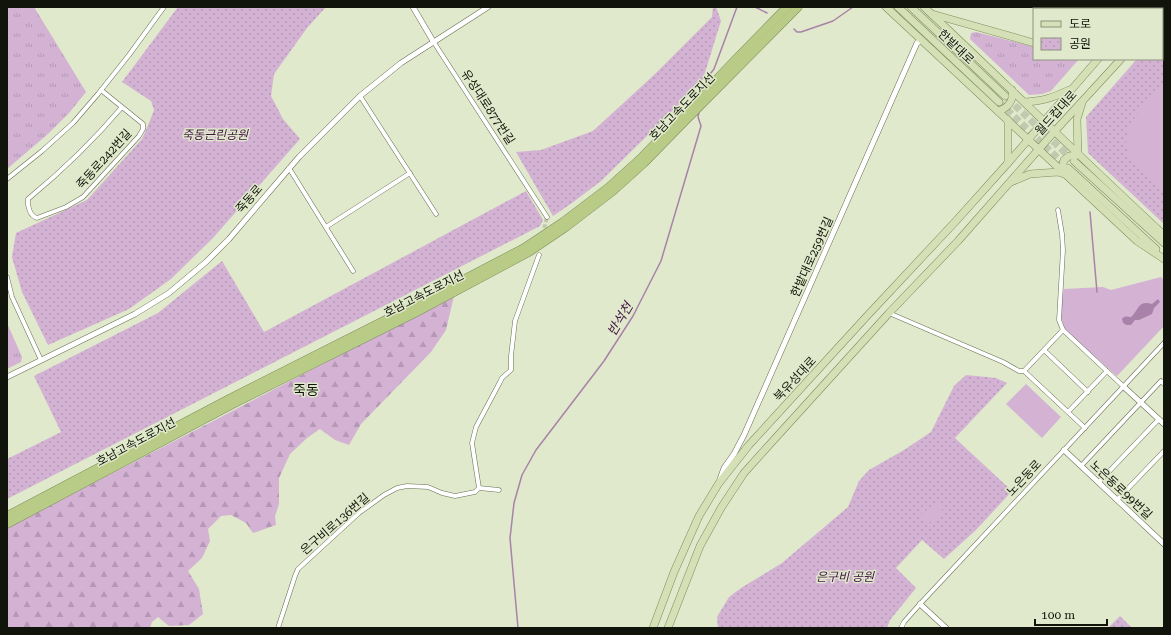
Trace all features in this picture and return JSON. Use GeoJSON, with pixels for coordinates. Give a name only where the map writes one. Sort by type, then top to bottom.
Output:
{"type":"FeatureCollection","features":[{"type":"Feature","properties":{"kind":"highway","name":"호남고속도로지선"},"geometry":{"type":"LineString","coordinates":[[7,524],[230,405],[415,313],[529,252],[613,192],[644,163],[736,58],[787,7]]}},
{"type":"Feature","properties":{"kind":"highway","name":"호남고속도로지선"},"geometry":{"type":"LineString","coordinates":[[7,516],[227,400],[524,248],[563,222],[609,187],[738,68],[798,7]]}},
{"type":"Feature","properties":{"kind":"main road"},"geometry":{"type":"LineString","coordinates":[[886,7],[1039,149],[1164,258]]}},
{"type":"Feature","properties":{"kind":"main road","name":"한밭대로"},"geometry":{"type":"LineString","coordinates":[[898,7],[999,102]]}},
{"type":"Feature","properties":{"kind":"main road","name":"한밭대로"},"geometry":{"type":"LineString","coordinates":[[911,7],[1005,96]]}},
{"type":"Feature","properties":{"kind":"main road"},"geometry":{"type":"LineString","coordinates":[[924,7],[1044,121],[1076,158],[1164,243]]}},
{"type":"Feature","properties":{"kind":"main road"},"geometry":{"type":"LineString","coordinates":[[931,14],[1033,43]]}},
{"type":"Feature","properties":{"kind":"main road","name":"월드컵대로"},"geometry":{"type":"LineString","coordinates":[[998,174],[1097,60]]}},
{"type":"Feature","properties":{"kind":"main road","name":"월드컵대로"},"geometry":{"type":"LineString","coordinates":[[1009,183],[1120,60]]}},
{"type":"Feature","properties":{"kind":"main road"},"geometry":{"type":"LineString","coordinates":[[1024,102],[1040,101],[1052,98],[1071,89]]}},
{"type":"Feature","properties":{"kind":"main road"},"geometry":{"type":"LineString","coordinates":[[998,111],[1006,107],[1011,102],[1013,96],[1012,90]]}},
{"type":"Feature","properties":{"kind":"main road"},"geometry":{"type":"LineString","coordinates":[[1076,158],[1078,119],[1083,100]]}},
{"type":"Feature","properties":{"kind":"main road"},"geometry":{"type":"LineString","coordinates":[[1008,120],[1008,163]]}},
{"type":"Feature","properties":{"kind":"main road"},"geometry":{"type":"LineString","coordinates":[[1067,172],[1062,168],[1064,160],[1069,156],[1076,158],[1164,235]]}},
{"type":"Feature","properties":{"kind":"main road"},"geometry":{"type":"LineString","coordinates":[[1009,183],[1030,174],[1067,172]]}},
{"type":"Feature","properties":{"kind":"main road","name":"북유성대로"},"geometry":{"type":"LineString","coordinates":[[653,628],[674,572],[699,516],[719,483],[749,445],[998,174]]}},
{"type":"Feature","properties":{"kind":"main road","name":"북유성대로"},"geometry":{"type":"LineString","coordinates":[[668,628],[700,546],[721,508],[744,473],[889,313],[958,241],[1009,183]]}},
{"type":"Feature","properties":{"kind":"street"},"geometry":{"type":"LineString","coordinates":[[7,179],[42,151],[73,123],[129,55],[164,7]]}},
{"type":"Feature","properties":{"kind":"street","name":"유성대로877번길"},"geometry":{"type":"LineString","coordinates":[[413,7],[547,217]]}},
{"type":"Feature","properties":{"kind":"street","name":"죽동로"},"geometry":{"type":"LineString","coordinates":[[7,378],[135,314],[169,293],[206,262],[229,239],[289,168],[360,96],[401,63],[488,7]]}},
{"type":"Feature","properties":{"kind":"street","name":"한밭대로259번길"},"geometry":{"type":"LineString","coordinates":[[719,483],[724,468],[738,448],[917,43],[922,40]]}},
{"type":"Feature","properties":{"kind":"street","name":"죽동로242번길"},"geometry":{"type":"LineString","coordinates":[[101,90],[142,123],[143,129],[139,136],[83,197],[66,207],[34,218],[28,204],[28,199],[95,138],[122,107]]}},
{"type":"Feature","properties":{"kind":"street"},"geometry":{"type":"LineString","coordinates":[[360,96],[436,214]]}},
{"type":"Feature","properties":{"kind":"street"},"geometry":{"type":"LineString","coordinates":[[289,168],[353,271]]}},
{"type":"Feature","properties":{"kind":"street"},"geometry":{"type":"LineString","coordinates":[[326,227],[410,173]]}},
{"type":"Feature","properties":{"kind":"street"},"geometry":{"type":"LineString","coordinates":[[1058,210],[1063,250],[1059,320],[1063,330],[1164,424]]}},
{"type":"Feature","properties":{"kind":"street"},"geometry":{"type":"LineString","coordinates":[[499,490],[480,488],[472,443],[476,427],[502,378],[511,370],[514,325],[539,254]]}},
{"type":"Feature","properties":{"kind":"street"},"geometry":{"type":"LineString","coordinates":[[7,278],[12,297],[41,360]]}},
{"type":"Feature","properties":{"kind":"street"},"geometry":{"type":"LineString","coordinates":[[889,313],[1003,362],[1018,371],[1024,371],[1085,428]]}},
{"type":"Feature","properties":{"kind":"street"},"geometry":{"type":"LineString","coordinates":[[1024,371],[1063,330]]}},
{"type":"Feature","properties":{"kind":"street","name":"노은동로"},"geometry":{"type":"LineString","coordinates":[[901,628],[904,622],[920,604],[1164,344]]}},
{"type":"Feature","properties":{"kind":"street"},"geometry":{"type":"LineString","coordinates":[[1044,350],[1088,392]]}},
{"type":"Feature","properties":{"kind":"street"},"geometry":{"type":"LineString","coordinates":[[1068,412],[1107,371]]}},
{"type":"Feature","properties":{"kind":"street"},"geometry":{"type":"LineString","coordinates":[[1081,466],[1161,382],[1164,384]]}},
{"type":"Feature","properties":{"kind":"street"},"geometry":{"type":"LineString","coordinates":[[1099,482],[1159,419]]}},
{"type":"Feature","properties":{"kind":"street","name":"노은동로99번길"},"geometry":{"type":"LineString","coordinates":[[1064,450],[1164,544]]}},
{"type":"Feature","properties":{"kind":"street"},"geometry":{"type":"LineString","coordinates":[[1117,500],[1164,451]]}},
{"type":"Feature","properties":{"kind":"street","name":"은구비로136번길"},"geometry":{"type":"LineString","coordinates":[[278,628],[294,576],[298,569],[359,513],[384,495],[397,488],[407,486],[428,487],[442,493],[456,496],[475,492],[480,488]]}},
{"type":"Feature","properties":{"kind":"street"},"geometry":{"type":"LineString","coordinates":[[920,604],[946,628]]}},
{"type":"Feature","properties":{"kind":"green space"},"geometry":{"type":"Polygon","coordinates":[[[7,7],[34,7],[86,92],[69,113],[48,134],[7,169],[7,7]]]}},
{"type":"Feature","properties":{"kind":"green space","name":"죽동근린공원"},"geometry":{"type":"Polygon","coordinates":[[[178,7],[326,7],[307,28],[274,74],[271,96],[283,119],[300,139],[213,238],[171,279],[129,309],[48,345],[22,292],[12,257],[16,233],[87,200],[142,139],[154,110],[151,101],[122,82],[178,7]]]}},
{"type":"Feature","properties":{"kind":"green space"},"geometry":{"type":"Polygon","coordinates":[[[713,7],[716,7],[721,21],[702,82],[601,181],[553,216],[516,152],[541,150],[593,131],[655,74],[712,17],[713,7]]]}},
{"type":"Feature","properties":{"kind":"green space"},"geometry":{"type":"Polygon","coordinates":[[[1164,29],[1164,224],[1088,153],[1086,117],[1136,60],[1163,60],[1164,29]]]}},
{"type":"Feature","properties":{"kind":"green space"},"geometry":{"type":"Polygon","coordinates":[[[976,32],[1033,47],[1033,60],[1078,60],[1051,91],[1042,94],[1029,95],[970,39],[971,33],[976,32]]]}},
{"type":"Feature","properties":{"kind":"green space"},"geometry":{"type":"Polygon","coordinates":[[[1164,85],[1164,191],[1133,161],[1127,150],[1126,140],[1128,129],[1140,110],[1164,85]]]}},
{"type":"Feature","properties":{"kind":"green space"},"geometry":{"type":"Polygon","coordinates":[[[526,191],[543,220],[540,226],[7,499],[7,459],[61,432],[34,376],[158,313],[222,261],[264,332],[526,191]]]}},
{"type":"Feature","properties":{"kind":"green space"},"geometry":{"type":"Polygon","coordinates":[[[1161,277],[1164,280],[1164,326],[1117,376],[1066,331],[1061,317],[1061,304],[1064,289],[1103,287],[1111,290],[1161,277]]]}},
{"type":"Feature","properties":{"kind":"green space"},"geometry":{"type":"Polygon","coordinates":[[[454,296],[446,330],[431,352],[361,424],[349,445],[335,440],[320,429],[307,438],[290,454],[279,478],[279,504],[275,516],[276,525],[253,533],[246,523],[231,515],[221,516],[208,529],[210,541],[202,558],[188,571],[199,589],[203,614],[189,625],[169,626],[158,617],[152,622],[150,628],[7,628],[7,528],[454,296]]]}},
{"type":"Feature","properties":{"kind":"green space"},"geometry":{"type":"Polygon","coordinates":[[[7,323],[22,357],[21,362],[7,369],[7,323]]]}},
{"type":"Feature","properties":{"kind":"green space","name":"은구비 공원"},"geometry":{"type":"Polygon","coordinates":[[[966,375],[996,378],[1007,383],[955,438],[1012,491],[976,530],[944,559],[922,540],[896,568],[916,588],[890,620],[887,628],[718,628],[717,617],[729,597],[782,563],[848,507],[859,481],[869,470],[904,450],[931,432],[954,386],[966,375]]]}},
{"type":"Feature","properties":{"kind":"green space"},"geometry":{"type":"Polygon","coordinates":[[[1026,384],[1061,417],[1042,438],[1006,404],[1026,384]]]}},
{"type":"Feature","properties":{"kind":"green space"},"geometry":{"type":"Polygon","coordinates":[[[937,502],[944,513],[927,524],[919,516],[937,502]]]}},
{"type":"Feature","properties":{"kind":"green space"},"geometry":{"type":"Polygon","coordinates":[[[1120,616],[1132,628],[1108,628],[1120,616]]]}},
{"type":"Feature","properties":{"kind":"shaded area"},"geometry":{"type":"Polygon","coordinates":[[[1158,299],[1160,302],[1154,308],[1152,314],[1139,320],[1135,320],[1131,325],[1124,324],[1122,319],[1124,317],[1131,317],[1139,306],[1144,303],[1152,304],[1158,299]]]}},
{"type":"Feature","properties":{"kind":"waterway","name":"반석천"},"geometry":{"type":"LineString","coordinates":[[706,85],[707,78],[714,69],[737,7]]}},
{"type":"Feature","properties":{"kind":"waterway"},"geometry":{"type":"LineString","coordinates":[[755,7],[767,13]]}},
{"type":"Feature","properties":{"kind":"waterway"},"geometry":{"type":"LineString","coordinates":[[794,29],[797,32],[801,32],[833,21],[853,7]]}},
{"type":"Feature","properties":{"kind":"waterway","name":"반석천"},"geometry":{"type":"LineString","coordinates":[[518,628],[510,538],[514,503],[522,475],[536,450],[604,361],[633,316],[661,261],[701,126],[698,117],[699,112]]}},
{"type":"Feature","properties":{"kind":"waterway"},"geometry":{"type":"LineString","coordinates":[[1090,212],[1097,292]]}},
{"type":"Feature","properties":{"kind":"tunnel"},"geometry":{"type":"LineString","coordinates":[[1007,98],[1073,160]]}},
{"type":"Feature","properties":{"kind":"tunnel"},"geometry":{"type":"LineString","coordinates":[[999,102],[1067,167]]}},
{"type":"Feature","properties":{"kind":"tunnel"},"geometry":{"type":"LineString","coordinates":[[543,234],[547,217]]}},
{"type":"Feature","properties":{"kind":"district","name":"죽동"},"geometry":{"type":"Point","coordinates":[306,390]}}]}
